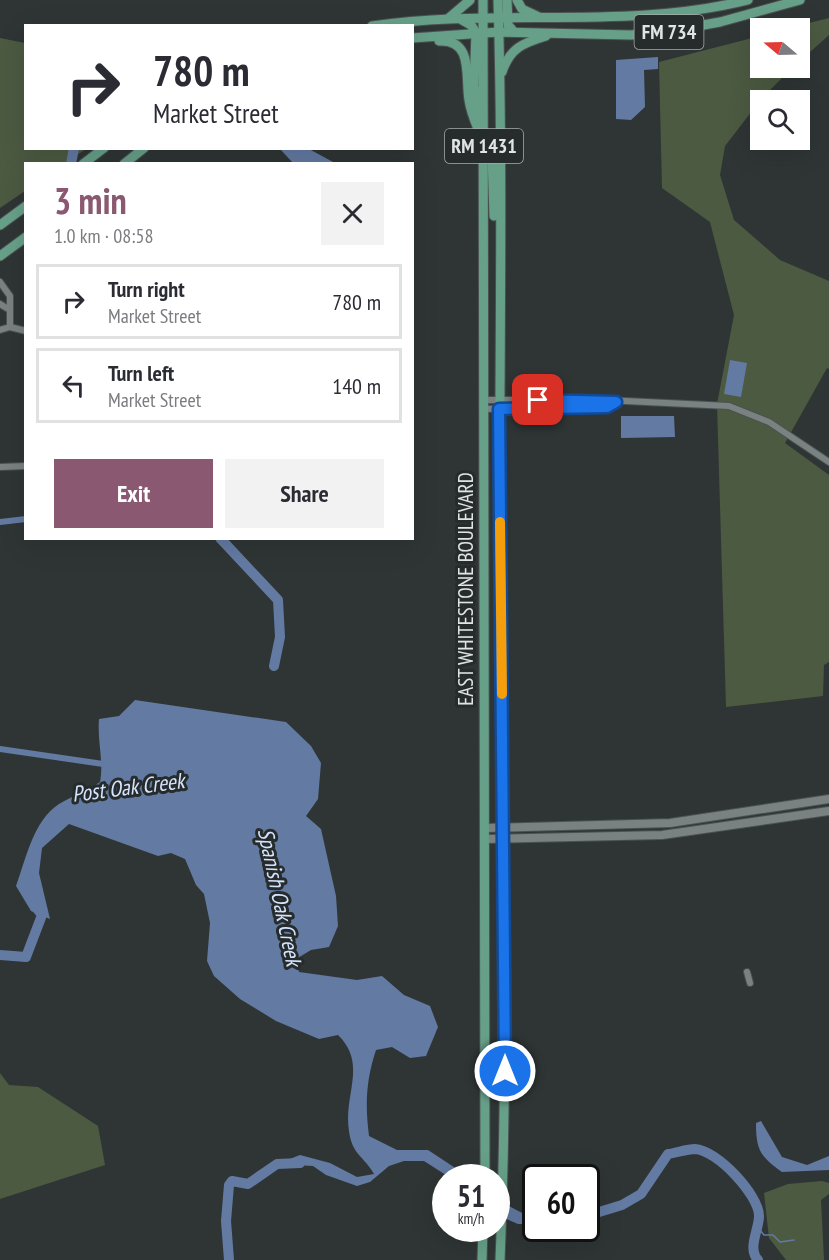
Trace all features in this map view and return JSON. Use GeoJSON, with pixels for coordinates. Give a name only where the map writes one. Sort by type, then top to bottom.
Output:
{"type":"FeatureCollection","features":[{"type":"Feature","properties":{"kind":"main road"},"geometry":{"type":"LineString","coordinates":[[446,19],[459,12],[470,0]]}},
{"type":"Feature","properties":{"kind":"main road"},"geometry":{"type":"LineString","coordinates":[[483,0],[484,19],[480,33],[476,101],[492,154],[495,283],[499,295]]}},
{"type":"Feature","properties":{"kind":"main road","name":"EAST WHITESTONE BOULEVARD"},"geometry":{"type":"LineString","coordinates":[[498,0],[503,19],[499,32],[499,404],[504,838],[504,1172],[500,1260]]}},
{"type":"Feature","properties":{"kind":"main road"},"geometry":{"type":"LineString","coordinates":[[507,0],[503,19],[514,32]]}},
{"type":"Feature","properties":{"kind":"main road"},"geometry":{"type":"LineString","coordinates":[[517,0],[522,9],[544,19]]}},
{"type":"Feature","properties":{"kind":"main road","name":"FM 734"},"geometry":{"type":"LineString","coordinates":[[484,19],[544,19],[680,13],[748,0]]}},
{"type":"Feature","properties":{"kind":"main road","name":"FM 734"},"geometry":{"type":"LineString","coordinates":[[480,33],[631,35],[665,32],[720,22],[800,0]]}},
{"type":"Feature","properties":{"kind":"main road"},"geometry":{"type":"LineString","coordinates":[[393,24],[446,19],[484,19]]}},
{"type":"Feature","properties":{"kind":"main road"},"geometry":{"type":"LineString","coordinates":[[458,19],[471,25],[480,33]]}},
{"type":"Feature","properties":{"kind":"main road"},"geometry":{"type":"LineString","coordinates":[[414,38],[480,33]]}},
{"type":"Feature","properties":{"kind":"main road"},"geometry":{"type":"LineString","coordinates":[[500,77],[508,56],[519,46],[556,33]]}},
{"type":"Feature","properties":{"kind":"main road"},"geometry":{"type":"LineString","coordinates":[[414,38],[426,41],[447,40],[460,47],[465,56],[470,106],[484,146]]}},
{"type":"Feature","properties":{"kind":"main road","name":"EAST WHITESTONE BOULEVARD"},"geometry":{"type":"LineString","coordinates":[[485,129],[483,404],[486,828],[485,1164]]}},
{"type":"Feature","properties":{"kind":"main road"},"geometry":{"type":"LineString","coordinates":[[86,162],[101,150]]}},
{"type":"Feature","properties":{"kind":"main road"},"geometry":{"type":"LineString","coordinates":[[0,225],[24,207]]}},
{"type":"Feature","properties":{"kind":"main road"},"geometry":{"type":"LineString","coordinates":[[0,256],[24,238]]}},
{"type":"Feature","properties":{"kind":"street"},"geometry":{"type":"LineString","coordinates":[[1,287],[10,296],[10,327]]}},
{"type":"Feature","properties":{"kind":"street"},"geometry":{"type":"LineString","coordinates":[[0,304],[10,310]]}},
{"type":"Feature","properties":{"kind":"street"},"geometry":{"type":"LineString","coordinates":[[0,330],[10,327],[24,330]]}},
{"type":"Feature","properties":{"kind":"street"},"geometry":{"type":"LineString","coordinates":[[483,404],[616,402],[729,406],[769,422],[829,462]]}},
{"type":"Feature","properties":{"kind":"street"},"geometry":{"type":"LineString","coordinates":[[0,467],[24,466]]}},
{"type":"Feature","properties":{"kind":"street"},"geometry":{"type":"LineString","coordinates":[[486,828],[670,823],[829,799]]}},
{"type":"Feature","properties":{"kind":"street"},"geometry":{"type":"LineString","coordinates":[[486,839],[662,835],[829,811]]}},
{"type":"Feature","properties":{"kind":"street"},"geometry":{"type":"LineString","coordinates":[[747,972],[750,983]]}},
{"type":"Feature","properties":{"kind":"green space"},"geometry":{"type":"Polygon","coordinates":[[[829,18],[829,35],[810,52],[810,23],[829,18]]]}},
{"type":"Feature","properties":{"kind":"green space"},"geometry":{"type":"Polygon","coordinates":[[[0,38],[24,43],[24,150],[84,150],[66,162],[24,162],[24,192],[0,208],[0,38]]]}},
{"type":"Feature","properties":{"kind":"green space"},"geometry":{"type":"Polygon","coordinates":[[[750,39],[750,78],[782,78],[770,90],[750,90],[750,114],[725,146],[720,175],[734,220],[780,260],[829,281],[829,369],[827,368],[785,443],[829,475],[829,662],[824,665],[823,696],[726,707],[717,404],[734,315],[710,222],[662,188],[659,62],[750,39]]]}},
{"type":"Feature","properties":{"kind":"green space"},"geometry":{"type":"Polygon","coordinates":[[[0,1073],[9,1085],[38,1087],[98,1126],[105,1165],[0,1199],[0,1073]]]}},
{"type":"Feature","properties":{"kind":"green space"},"geometry":{"type":"Polygon","coordinates":[[[822,1181],[829,1183],[829,1194],[821,1200],[824,1260],[786,1260],[769,1238],[764,1193],[788,1184],[822,1181]]]}},
{"type":"Feature","properties":{"kind":"water"},"geometry":{"type":"Polygon","coordinates":[[[658,57],[658,69],[644,70],[645,107],[631,120],[616,119],[616,60],[658,57]]]}},
{"type":"Feature","properties":{"kind":"water"},"geometry":{"type":"Polygon","coordinates":[[[281,150],[311,150],[333,162],[292,162],[281,150]]]}},
{"type":"Feature","properties":{"kind":"water"},"geometry":{"type":"Polygon","coordinates":[[[730,360],[747,363],[741,397],[724,394],[730,360]]]}},
{"type":"Feature","properties":{"kind":"water"},"geometry":{"type":"Polygon","coordinates":[[[621,416],[674,416],[675,437],[621,438],[621,416]]]}},
{"type":"Feature","properties":{"kind":"water"},"geometry":{"type":"Polygon","coordinates":[[[135,700],[286,722],[311,746],[321,763],[318,799],[306,816],[321,829],[336,896],[338,926],[329,947],[311,950],[296,959],[299,972],[357,980],[382,976],[404,995],[430,1006],[438,1027],[426,1056],[410,1058],[392,1047],[376,1050],[367,1093],[369,1136],[397,1150],[428,1150],[449,1164],[432,1164],[432,1166],[424,1161],[404,1161],[389,1166],[370,1182],[357,1186],[326,1175],[313,1166],[277,1164],[300,1155],[330,1163],[357,1177],[374,1174],[353,1145],[349,1131],[352,1057],[338,1035],[319,1039],[276,1021],[240,999],[214,976],[207,961],[210,923],[204,894],[196,885],[185,859],[171,853],[158,856],[69,824],[42,848],[39,873],[50,919],[31,911],[16,886],[37,830],[50,811],[59,804],[100,782],[99,719],[119,716],[135,700]]]}},
{"type":"Feature","properties":{"kind":"water"},"geometry":{"type":"Polygon","coordinates":[[[761,1121],[782,1157],[807,1165],[829,1156],[829,1170],[782,1172],[764,1157],[758,1146],[756,1123],[761,1121]]]}},
{"type":"Feature","properties":{"kind":"water"},"geometry":{"type":"Polygon","coordinates":[[[510,1206],[522,1213],[522,1224],[510,1221],[510,1206]]]}},
{"type":"Feature","properties":{"kind":"waterway","name":"Spanish Oak Creek"},"geometry":{"type":"LineString","coordinates":[[71,162],[74,150]]}},
{"type":"Feature","properties":{"kind":"waterway"},"geometry":{"type":"LineString","coordinates":[[0,522],[24,519]]}},
{"type":"Feature","properties":{"kind":"waterway","name":"Spanish Oak Creek"},"geometry":{"type":"LineString","coordinates":[[222,540],[278,600],[280,637],[274,666]]}},
{"type":"Feature","properties":{"kind":"waterway"},"geometry":{"type":"LineString","coordinates":[[0,749],[110,765]]}},
{"type":"Feature","properties":{"kind":"waterway","name":"Post Oak Creek"},"geometry":{"type":"LineString","coordinates":[[0,955],[26,957],[42,915],[34,905]]}},
{"type":"Feature","properties":{"kind":"waterway","name":"Spanish Oak Creek"},"geometry":{"type":"LineString","coordinates":[[600,1212],[622,1205],[641,1194],[668,1154],[692,1149],[704,1151],[735,1175],[745,1186],[757,1207],[759,1221],[753,1244],[758,1260]]}},
{"type":"Feature","properties":{"kind":"waterway"},"geometry":{"type":"LineString","coordinates":[[229,1260],[226,1221],[229,1185],[232,1181],[248,1184],[277,1164],[300,1163]]}},
{"type":"Feature","properties":{"kind":"waterway"},"geometry":{"type":"LineString","coordinates":[[757,1226],[764,1235],[773,1235],[780,1242],[794,1240]]}},
{"type":"Feature","properties":{"kind":"slow traffic"},"geometry":{"type":"LineString","coordinates":[[500,522],[502,694]]}},
{"type":"Feature","properties":{"kind":"route"},"geometry":{"type":"LineString","coordinates":[[505,1071],[499,409],[607,407],[616,402],[538,400]]}}]}
